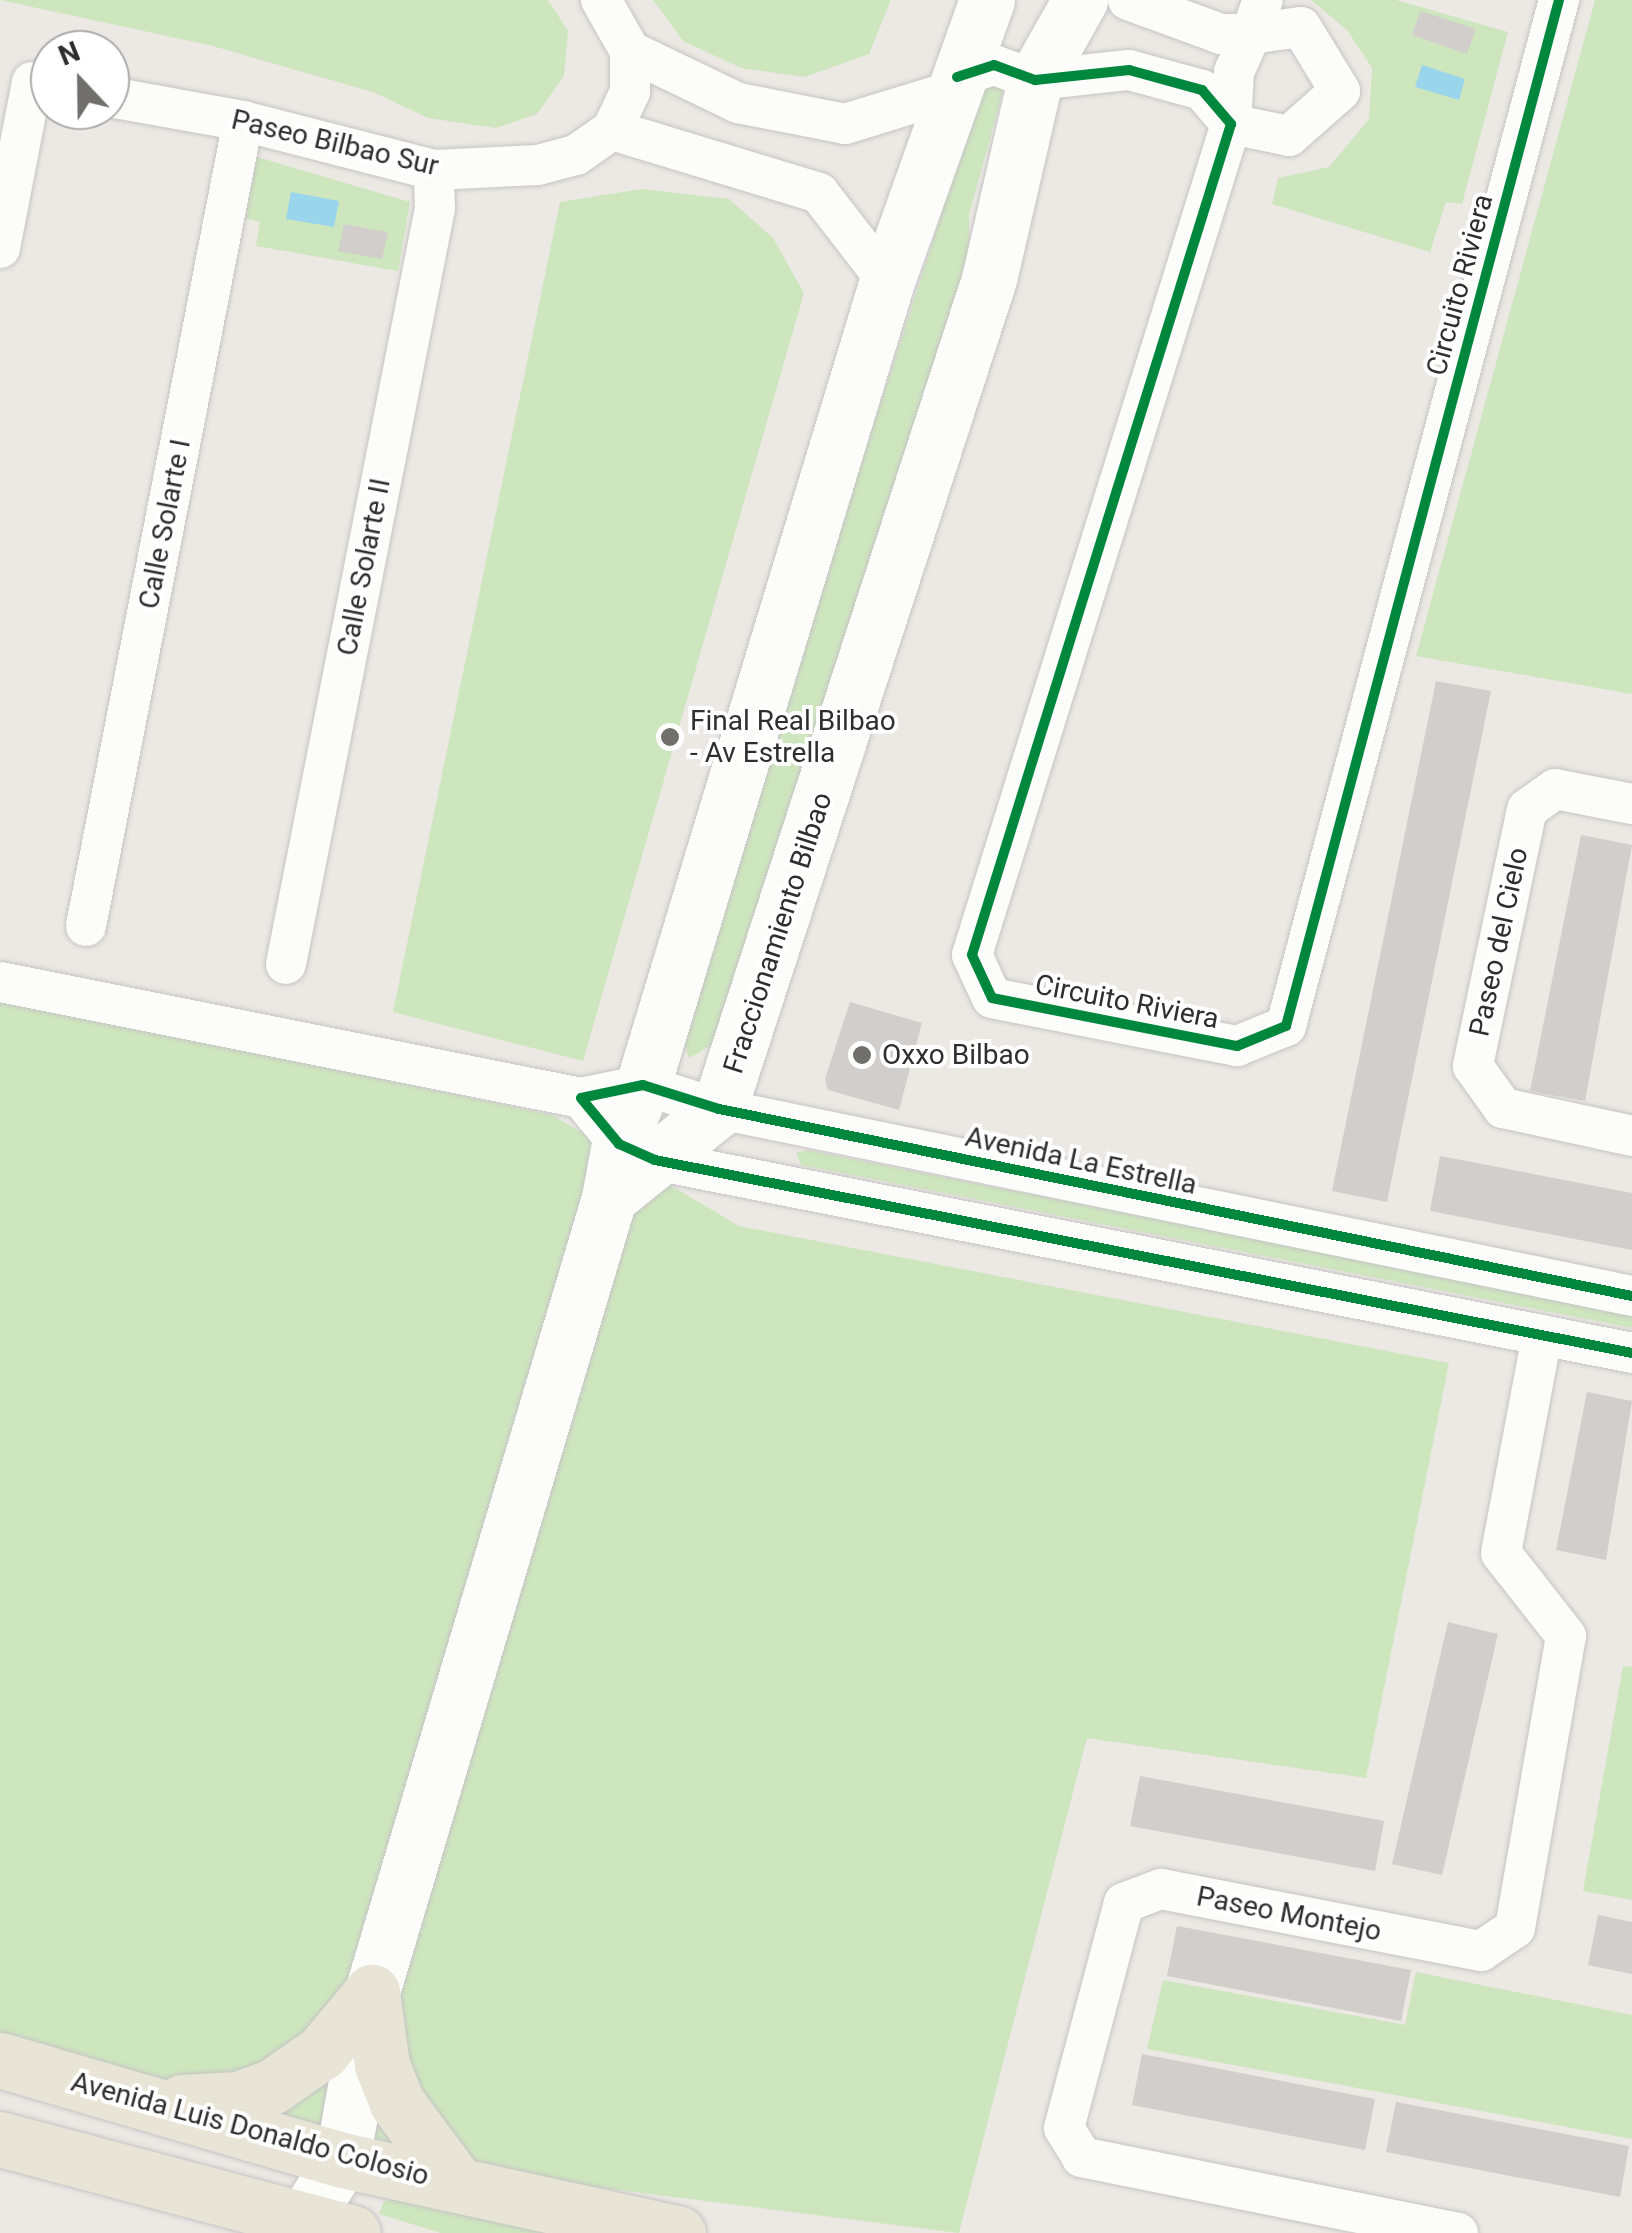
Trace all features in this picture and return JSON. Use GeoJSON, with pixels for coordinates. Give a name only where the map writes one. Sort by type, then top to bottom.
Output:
{"type":"FeatureCollection","features":[{"type":"Feature","properties":{"kind":"main road"},"geometry":{"type":"LineString","coordinates":[[298,2226],[342,2160],[372,1992],[609,1198],[637,1152],[644,1085],[887,281],[987,0]]}},
{"type":"Feature","properties":{"kind":"main road","name":"Fraccionamiento Bilbao"},"geometry":{"type":"LineString","coordinates":[[637,1152],[719,1109],[989,279],[1036,80],[1080,0]]}},
{"type":"Feature","properties":{"kind":"main road"},"geometry":{"type":"LineString","coordinates":[[128,2096],[205,2104],[274,2086],[322,2052],[372,1992]]}},
{"type":"Feature","properties":{"kind":"main road"},"geometry":{"type":"LineString","coordinates":[[372,1992],[382,2065],[397,2103],[458,2185]]}},
{"type":"Feature","properties":{"kind":"main road","name":"Avenida Luis Donaldo Colosio"},"geometry":{"type":"LineString","coordinates":[[0,2060],[342,2160],[678,2233]]}},
{"type":"Feature","properties":{"kind":"main road"},"geometry":{"type":"LineString","coordinates":[[0,2139],[298,2226],[354,2233]]}},
{"type":"Feature","properties":{"kind":"main road"},"geometry":{"type":"LineString","coordinates":[[342,2160],[369,2233]]}},
{"type":"Feature","properties":{"kind":"street"},"geometry":{"type":"LineString","coordinates":[[601,0],[630,50],[630,92],[612,130],[820,192],[887,281]]}},
{"type":"Feature","properties":{"kind":"street","name":"Circuito Riviera"},"geometry":{"type":"LineString","coordinates":[[1257,17],[1234,72],[1231,124],[972,955],[992,998],[1238,1046],[1286,1026],[1559,0]]}},
{"type":"Feature","properties":{"kind":"street"},"geometry":{"type":"LineString","coordinates":[[630,50],[738,103],[845,124],[955,84],[994,64],[1036,80],[1129,70],[1202,90],[1231,124],[1289,136],[1340,92],[1300,27],[1257,17],[1221,34],[1138,4]]}},
{"type":"Feature","properties":{"kind":"street"},"geometry":{"type":"LineString","coordinates":[[0,248],[27,82]]}},
{"type":"Feature","properties":{"kind":"street","name":"Paseo Bilbao Sur"},"geometry":{"type":"LineString","coordinates":[[130,101],[243,121],[434,170],[538,165],[576,155],[612,130]]}},
{"type":"Feature","properties":{"kind":"street","name":"Calle Solarte I"},"geometry":{"type":"LineString","coordinates":[[86,926],[243,121]]}},
{"type":"Feature","properties":{"kind":"street","name":"Calle Solarte II"},"geometry":{"type":"LineString","coordinates":[[286,964],[435,208],[434,170]]}},
{"type":"Feature","properties":{"kind":"street","name":"Paseo del Cielo"},"geometry":{"type":"LineString","coordinates":[[1632,804],[1554,790],[1527,809],[1474,1066],[1504,1108],[1632,1136]]}},
{"type":"Feature","properties":{"kind":"street"},"geometry":{"type":"LineString","coordinates":[[0,982],[581,1098],[637,1152],[1632,1353]]}},
{"type":"Feature","properties":{"kind":"street","name":"Avenida La Estrella"},"geometry":{"type":"LineString","coordinates":[[581,1098],[644,1085],[719,1109],[1632,1296]]}},
{"type":"Feature","properties":{"kind":"street","name":"Paseo Montejo"},"geometry":{"type":"LineString","coordinates":[[1458,2233],[1082,2157],[1064,2128],[1124,1903],[1161,1889],[1481,1951],[1516,1928],[1566,1636],[1501,1553],[1542,1335]]}},
{"type":"Feature","properties":{"kind":"green space"},"geometry":{"type":"Polygon","coordinates":[[[0,0],[548,0],[568,31],[564,76],[537,114],[496,128],[428,118],[373,92],[209,45],[0,0]]]}},
{"type":"Feature","properties":{"kind":"green space"},"geometry":{"type":"Polygon","coordinates":[[[653,0],[891,0],[869,54],[805,77],[741,68],[683,41],[653,0]]]}},
{"type":"Feature","properties":{"kind":"green space"},"geometry":{"type":"Polygon","coordinates":[[[1311,0],[1396,0],[1508,32],[1462,204],[1446,202],[1430,252],[1272,204],[1278,178],[1329,167],[1369,119],[1372,68],[1347,30],[1311,0]]]}},
{"type":"Feature","properties":{"kind":"green space"},"geometry":{"type":"Polygon","coordinates":[[[1595,0],[1632,0],[1632,694],[1416,656],[1595,0]]]}},
{"type":"Feature","properties":{"kind":"green space"},"geometry":{"type":"Polygon","coordinates":[[[992,83],[1003,91],[969,215],[969,265],[723,1038],[689,1058],[679,1029],[981,92],[992,83]]]}},
{"type":"Feature","properties":{"kind":"green space"},"geometry":{"type":"Polygon","coordinates":[[[257,157],[410,202],[398,271],[256,246],[260,222],[245,218],[257,157]]]}},
{"type":"Feature","properties":{"kind":"green space"},"geometry":{"type":"Polygon","coordinates":[[[642,189],[729,199],[773,238],[804,293],[583,1061],[393,1012],[560,202],[642,189]]]}},
{"type":"Feature","properties":{"kind":"green space"},"geometry":{"type":"Polygon","coordinates":[[[0,999],[552,1115],[739,1226],[1449,1363],[1366,1778],[1087,1738],[959,2233],[460,2170],[0,2046],[0,999]]]}},
{"type":"Feature","properties":{"kind":"green space"},"geometry":{"type":"Polygon","coordinates":[[[807,1150],[1632,1314],[1632,1328],[801,1165],[796,1153],[807,1150]]]}},
{"type":"Feature","properties":{"kind":"green space"},"geometry":{"type":"Polygon","coordinates":[[[1623,1666],[1632,1667],[1632,1900],[1583,1891],[1623,1666]]]}},
{"type":"Feature","properties":{"kind":"green space"},"geometry":{"type":"Polygon","coordinates":[[[1416,1972],[1632,2015],[1632,2139],[1147,2049],[1163,1980],[1405,2025],[1416,1972]]]}},
{"type":"Feature","properties":{"kind":"green space"},"geometry":{"type":"Polygon","coordinates":[[[407,2197],[568,2233],[441,2233],[379,2214],[384,2201],[407,2197]]]}},
{"type":"Feature","properties":{"kind":"water"},"geometry":{"type":"Polygon","coordinates":[[[1422,65],[1465,79],[1459,100],[1415,87],[1422,65]]]}},
{"type":"Feature","properties":{"kind":"water"},"geometry":{"type":"Polygon","coordinates":[[[291,192],[339,201],[334,227],[286,219],[291,192]]]}},
{"type":"Feature","properties":{"kind":"building"},"geometry":{"type":"Polygon","coordinates":[[[1420,11],[1476,29],[1467,54],[1412,35],[1420,11]]]}},
{"type":"Feature","properties":{"kind":"building"},"geometry":{"type":"Polygon","coordinates":[[[344,224],[388,232],[382,259],[338,251],[344,224]]]}},
{"type":"Feature","properties":{"kind":"building"},"geometry":{"type":"Polygon","coordinates":[[[1436,681],[1491,691],[1387,1202],[1332,1191],[1436,681]]]}},
{"type":"Feature","properties":{"kind":"building"},"geometry":{"type":"Polygon","coordinates":[[[1581,835],[1632,845],[1585,1101],[1530,1091],[1581,835]]]}},
{"type":"Feature","properties":{"kind":"building"},"geometry":{"type":"Polygon","coordinates":[[[850,1002],[922,1023],[899,1110],[828,1090],[825,1079],[850,1002]]]}},
{"type":"Feature","properties":{"kind":"building"},"geometry":{"type":"Polygon","coordinates":[[[1440,1156],[1632,1193],[1632,1250],[1430,1211],[1440,1156]]]}},
{"type":"Feature","properties":{"kind":"building"},"geometry":{"type":"Polygon","coordinates":[[[1587,1392],[1632,1401],[1606,1560],[1556,1550],[1587,1392]]]}},
{"type":"Feature","properties":{"kind":"building"},"geometry":{"type":"Polygon","coordinates":[[[1448,1622],[1498,1634],[1442,1875],[1392,1864],[1448,1622]]]}},
{"type":"Feature","properties":{"kind":"building"},"geometry":{"type":"Polygon","coordinates":[[[1140,1776],[1384,1821],[1375,1871],[1130,1826],[1140,1776]]]}},
{"type":"Feature","properties":{"kind":"building"},"geometry":{"type":"Polygon","coordinates":[[[1598,1915],[1632,1922],[1632,1974],[1588,1965],[1598,1915]]]}},
{"type":"Feature","properties":{"kind":"building"},"geometry":{"type":"Polygon","coordinates":[[[1177,1926],[1411,1970],[1401,2021],[1167,1976],[1177,1926]]]}},
{"type":"Feature","properties":{"kind":"building"},"geometry":{"type":"Polygon","coordinates":[[[1142,2054],[1375,2099],[1365,2150],[1132,2105],[1142,2054]]]}},
{"type":"Feature","properties":{"kind":"building"},"geometry":{"type":"Polygon","coordinates":[[[1396,2102],[1629,2146],[1620,2197],[1386,2152],[1396,2102]]]}},
{"type":"Feature","properties":{"kind":"cycle path"},"geometry":{"type":"LineString","coordinates":[[957,77],[994,65],[1035,80],[1129,70],[1202,90],[1231,124],[972,955],[992,998],[1237,1046],[1286,1026],[1559,0]]}},
{"type":"Feature","properties":{"kind":"cycle path"},"geometry":{"type":"LineString","coordinates":[[1632,1296],[719,1109],[643,1085],[581,1098],[619,1144],[655,1160],[1632,1353]]}},
{"type":"Feature","properties":{"kind":"place","name":"Final Real Bilbao - Av Estrella"},"geometry":{"type":"Point","coordinates":[670,737]}},
{"type":"Feature","properties":{"kind":"place","name":"Oxxo Bilbao"},"geometry":{"type":"Point","coordinates":[862,1055]}}]}
